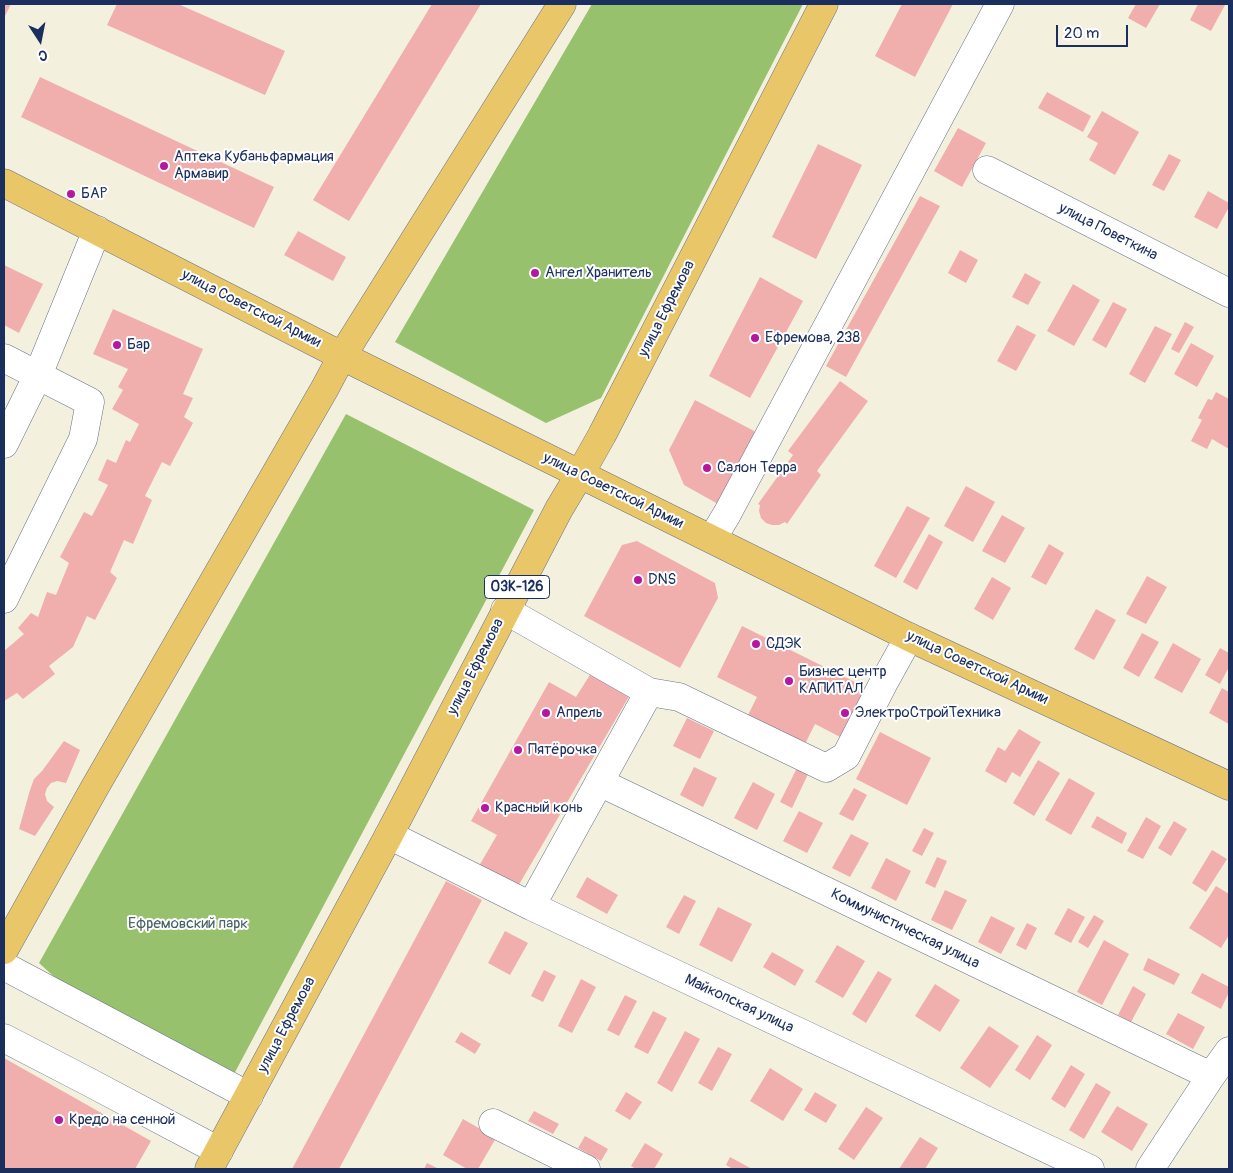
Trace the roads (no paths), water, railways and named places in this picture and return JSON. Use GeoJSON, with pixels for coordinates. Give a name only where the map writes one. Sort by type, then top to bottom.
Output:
{"type":"FeatureCollection","features":[{"type":"Feature","properties":{"kind":"main road"},"geometry":{"type":"LineString","coordinates":[[4,950],[95,787],[342,356],[562,4]]}},
{"type":"Feature","properties":{"kind":"main road","name":"улица Ефремова"},"geometry":{"type":"LineString","coordinates":[[214,1160],[389,835],[559,508],[602,435],[824,4]]}},
{"type":"Feature","properties":{"kind":"main road","name":"улица Советской Армии"},"geometry":{"type":"LineString","coordinates":[[4,183],[342,356],[909,637],[1229,786]]}},
{"type":"Feature","properties":{"kind":"street"},"geometry":{"type":"LineString","coordinates":[[712,539],[1000,4]]}},
{"type":"Feature","properties":{"kind":"street","name":"улица Поветкина"},"geometry":{"type":"LineString","coordinates":[[987,170],[1229,293]]}},
{"type":"Feature","properties":{"kind":"street"},"geometry":{"type":"LineString","coordinates":[[4,444],[38,375],[97,230]]}},
{"type":"Feature","properties":{"kind":"street"},"geometry":{"type":"LineString","coordinates":[[4,358],[90,402],[83,439],[4,599]]}},
{"type":"Feature","properties":{"kind":"street"},"geometry":{"type":"LineString","coordinates":[[505,610],[649,692],[678,697],[826,768],[846,756],[882,684],[909,637]]}},
{"type":"Feature","properties":{"kind":"street"},"geometry":{"type":"LineString","coordinates":[[531,906],[649,692]]}},
{"type":"Feature","properties":{"kind":"street","name":"Коммунистическая улица"},"geometry":{"type":"LineString","coordinates":[[599,782],[1211,1076]]}},
{"type":"Feature","properties":{"kind":"street","name":"Майкопская улица"},"geometry":{"type":"LineString","coordinates":[[389,835],[531,906],[1090,1169]]}},
{"type":"Feature","properties":{"kind":"street"},"geometry":{"type":"LineString","coordinates":[[4,966],[249,1096]]}},
{"type":"Feature","properties":{"kind":"street"},"geometry":{"type":"LineString","coordinates":[[4,1038],[87,1080],[214,1160]]}},
{"type":"Feature","properties":{"kind":"street"},"geometry":{"type":"LineString","coordinates":[[1150,1169],[1229,1051]]}},
{"type":"Feature","properties":{"kind":"street"},"geometry":{"type":"LineString","coordinates":[[493,1123],[586,1169]]}},
{"type":"Feature","properties":{"kind":"place","name":"Аптека Кубаньфармация Армавир"},"geometry":{"type":"Point","coordinates":[164,166]}},
{"type":"Feature","properties":{"kind":"place","name":"БАР"},"geometry":{"type":"Point","coordinates":[71,194]}},
{"type":"Feature","properties":{"kind":"place","name":"Ангел Хранитель"},"geometry":{"type":"Point","coordinates":[535,273]}},
{"type":"Feature","properties":{"kind":"place","name":"Ефремова, 238"},"geometry":{"type":"Point","coordinates":[755,338]}},
{"type":"Feature","properties":{"kind":"place","name":"Бар"},"geometry":{"type":"Point","coordinates":[117,345]}},
{"type":"Feature","properties":{"kind":"place","name":"Салон Терра"},"geometry":{"type":"Point","coordinates":[707,468]}},
{"type":"Feature","properties":{"kind":"place","name":"DNS"},"geometry":{"type":"Point","coordinates":[638,580]}},
{"type":"Feature","properties":{"kind":"place","name":"СДЭК"},"geometry":{"type":"Point","coordinates":[756,644]}},
{"type":"Feature","properties":{"kind":"place","name":"Бизнес центр КАПИТАЛ"},"geometry":{"type":"Point","coordinates":[789,681]}},
{"type":"Feature","properties":{"kind":"place","name":"Апрель"},"geometry":{"type":"Point","coordinates":[546,713]}},
{"type":"Feature","properties":{"kind":"place","name":"ЭлектроСтройТехника"},"geometry":{"type":"Point","coordinates":[845,713]}},
{"type":"Feature","properties":{"kind":"place","name":"Пятёрочка"},"geometry":{"type":"Point","coordinates":[518,750]}},
{"type":"Feature","properties":{"kind":"place","name":"Красный конь"},"geometry":{"type":"Point","coordinates":[485,808]}},
{"type":"Feature","properties":{"kind":"place","name":"Кредо на сенной"},"geometry":{"type":"Point","coordinates":[59,1120]}},
{"type":"Feature","properties":{"kind":"park label","name":"Ефремовский парк"},"geometry":{"type":"Point","coordinates":[188,924]}}]}
